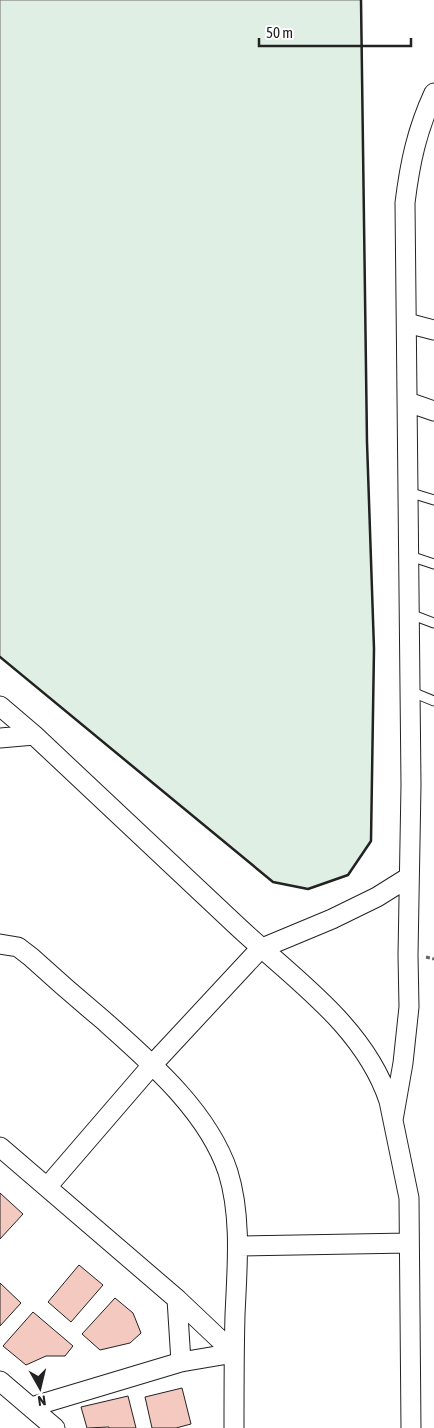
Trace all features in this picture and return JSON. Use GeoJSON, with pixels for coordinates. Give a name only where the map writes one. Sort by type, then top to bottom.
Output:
{"type":"FeatureCollection","features":[{"type":"Feature","properties":{"kind":"street"},"geometry":{"type":"LineString","coordinates":[[393,1120],[403,1063],[408,1007],[412,692],[405,203],[410,162],[425,113],[434,93]]}},
{"type":"Feature","properties":{"kind":"street"},"geometry":{"type":"LineString","coordinates":[[407,323],[434,329]]}},
{"type":"Feature","properties":{"kind":"street"},"geometry":{"type":"LineString","coordinates":[[408,402],[434,412]]}},
{"type":"Feature","properties":{"kind":"street"},"geometry":{"type":"LineString","coordinates":[[0,706],[34,735],[260,949],[307,989],[351,1032],[371,1062],[390,1101],[409,1198],[410,1428]]}},
{"type":"Feature","properties":{"kind":"street"},"geometry":{"type":"LineString","coordinates":[[0,738],[34,735]]}},
{"type":"Feature","properties":{"kind":"street"},"geometry":{"type":"LineString","coordinates":[[47,1187],[152,1064],[260,949],[377,897],[409,877]]}},
{"type":"Feature","properties":{"kind":"street"},"geometry":{"type":"LineString","coordinates":[[0,944],[18,947],[31,957],[152,1064],[186,1102],[212,1136],[228,1172],[235,1206],[238,1246],[234,1353],[234,1428]]}},
{"type":"Feature","properties":{"kind":"street"},"geometry":{"type":"LineString","coordinates":[[0,1147],[177,1300],[234,1353]]}},
{"type":"Feature","properties":{"kind":"street"},"geometry":{"type":"LineString","coordinates":[[238,1246],[409,1243]]}},
{"type":"Feature","properties":{"kind":"street"},"geometry":{"type":"LineString","coordinates":[[177,1300],[181,1362]]}},
{"type":"Feature","properties":{"kind":"street"},"geometry":{"type":"LineString","coordinates":[[31,1407],[181,1362],[234,1353]]}},
{"type":"Feature","properties":{"kind":"street"},"geometry":{"type":"LineString","coordinates":[[0,1381],[55,1428]]}},
{"type":"Feature","properties":{"kind":"lane"},"geometry":{"type":"LineString","coordinates":[[408,492],[434,500]]}},
{"type":"Feature","properties":{"kind":"lane"},"geometry":{"type":"LineString","coordinates":[[410,556],[434,564]]}},
{"type":"Feature","properties":{"kind":"lane"},"geometry":{"type":"LineString","coordinates":[[410,614],[434,623]]}},
{"type":"Feature","properties":{"kind":"lane"},"geometry":{"type":"LineString","coordinates":[[412,692],[434,701]]}},
{"type":"Feature","properties":{"kind":"green space"},"geometry":{"type":"Polygon","coordinates":[[[0,0],[361,0],[367,442],[374,649],[371,841],[348,875],[308,889],[273,882],[0,657],[0,0]]]}},
{"type":"Feature","properties":{"kind":"building"},"geometry":{"type":"Polygon","coordinates":[[[0,1193],[23,1214],[0,1239],[0,1193]]]}},
{"type":"Feature","properties":{"kind":"building"},"geometry":{"type":"Polygon","coordinates":[[[79,1265],[103,1285],[71,1322],[48,1302],[79,1265]]]}},
{"type":"Feature","properties":{"kind":"building"},"geometry":{"type":"Polygon","coordinates":[[[0,1283],[21,1303],[0,1326],[0,1283]]]}},
{"type":"Feature","properties":{"kind":"building"},"geometry":{"type":"Polygon","coordinates":[[[115,1298],[133,1313],[141,1333],[130,1343],[100,1350],[82,1334],[115,1298]]]}},
{"type":"Feature","properties":{"kind":"building"},"geometry":{"type":"Polygon","coordinates":[[[33,1312],[73,1346],[65,1356],[46,1356],[26,1365],[3,1346],[33,1312]]]}},
{"type":"Feature","properties":{"kind":"building"},"geometry":{"type":"Polygon","coordinates":[[[182,1388],[191,1424],[176,1428],[152,1428],[145,1397],[182,1388]]]}},
{"type":"Feature","properties":{"kind":"building"},"geometry":{"type":"Polygon","coordinates":[[[128,1396],[136,1428],[87,1428],[81,1407],[128,1396]]]}},
{"type":"Feature","properties":{"kind":"wall"},"geometry":{"type":"LineString","coordinates":[[0,657],[273,882],[308,889],[348,875],[371,841],[374,649],[367,442],[361,0]]}}]}
